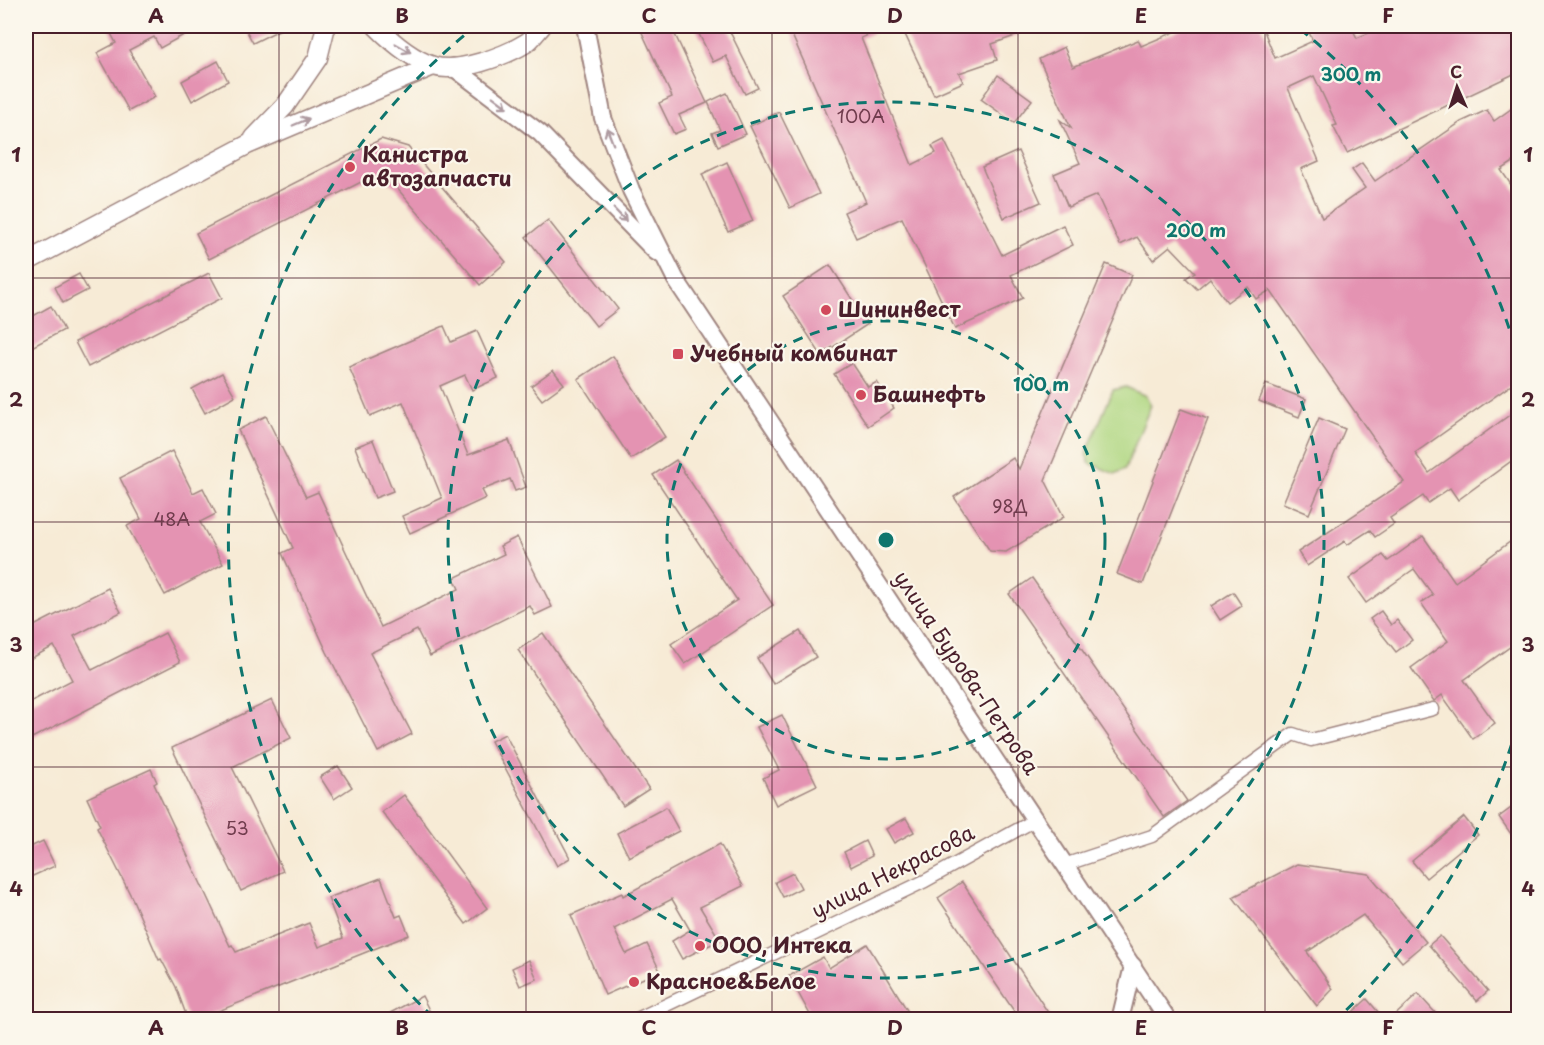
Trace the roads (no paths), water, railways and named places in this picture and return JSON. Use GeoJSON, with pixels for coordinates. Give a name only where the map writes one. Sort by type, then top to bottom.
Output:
{"type":"FeatureCollection","features":[{"type":"Feature","properties":{"kind":"main road"},"geometry":{"type":"LineString","coordinates":[[247,145],[285,106],[318,58],[326,26]]}},
{"type":"Feature","properties":{"kind":"main road"},"geometry":{"type":"LineString","coordinates":[[376,26],[394,43],[433,66]]}},
{"type":"Feature","properties":{"kind":"main road"},"geometry":{"type":"LineString","coordinates":[[26,262],[247,145],[433,66],[453,67],[492,60],[527,42],[542,26]]}},
{"type":"Feature","properties":{"kind":"main road","name":"улица Бурова-Петрова"},"geometry":{"type":"LineString","coordinates":[[585,26],[603,118],[631,190],[666,262],[1167,1017]]}},
{"type":"Feature","properties":{"kind":"main road","name":"улица Бурова-Петрова"},"geometry":{"type":"LineString","coordinates":[[453,67],[540,133],[666,262]]}},
{"type":"Feature","properties":{"kind":"main road"},"geometry":{"type":"LineString","coordinates":[[1120,1020],[1133,966]]}},
{"type":"Feature","properties":{"kind":"main road"},"geometry":{"type":"LineString","coordinates":[[1148,1020],[1167,1017]]}},
{"type":"Feature","properties":{"kind":"street"},"geometry":{"type":"LineString","coordinates":[[1067,864],[1152,836],[1293,734],[1311,740],[1433,709]]}},
{"type":"Feature","properties":{"kind":"street","name":"улица Некрасова"},"geometry":{"type":"LineString","coordinates":[[635,1020],[925,881],[1037,819]]}},
{"type":"Feature","properties":{"kind":"place","name":"Канистра автозапчасти"},"geometry":{"type":"Point","coordinates":[350,167]}},
{"type":"Feature","properties":{"kind":"place","name":"Шининвест"},"geometry":{"type":"Point","coordinates":[826,310]}},
{"type":"Feature","properties":{"kind":"place","name":"Учебный комбинат"},"geometry":{"type":"Point","coordinates":[678,354]}},
{"type":"Feature","properties":{"kind":"place","name":"Башнефть"},"geometry":{"type":"Point","coordinates":[861,395]}},
{"type":"Feature","properties":{"kind":"place","name":"ООО, Интека"},"geometry":{"type":"Point","coordinates":[700,946]}},
{"type":"Feature","properties":{"kind":"place","name":"Красное&Белое"},"geometry":{"type":"Point","coordinates":[634,982]}}]}
